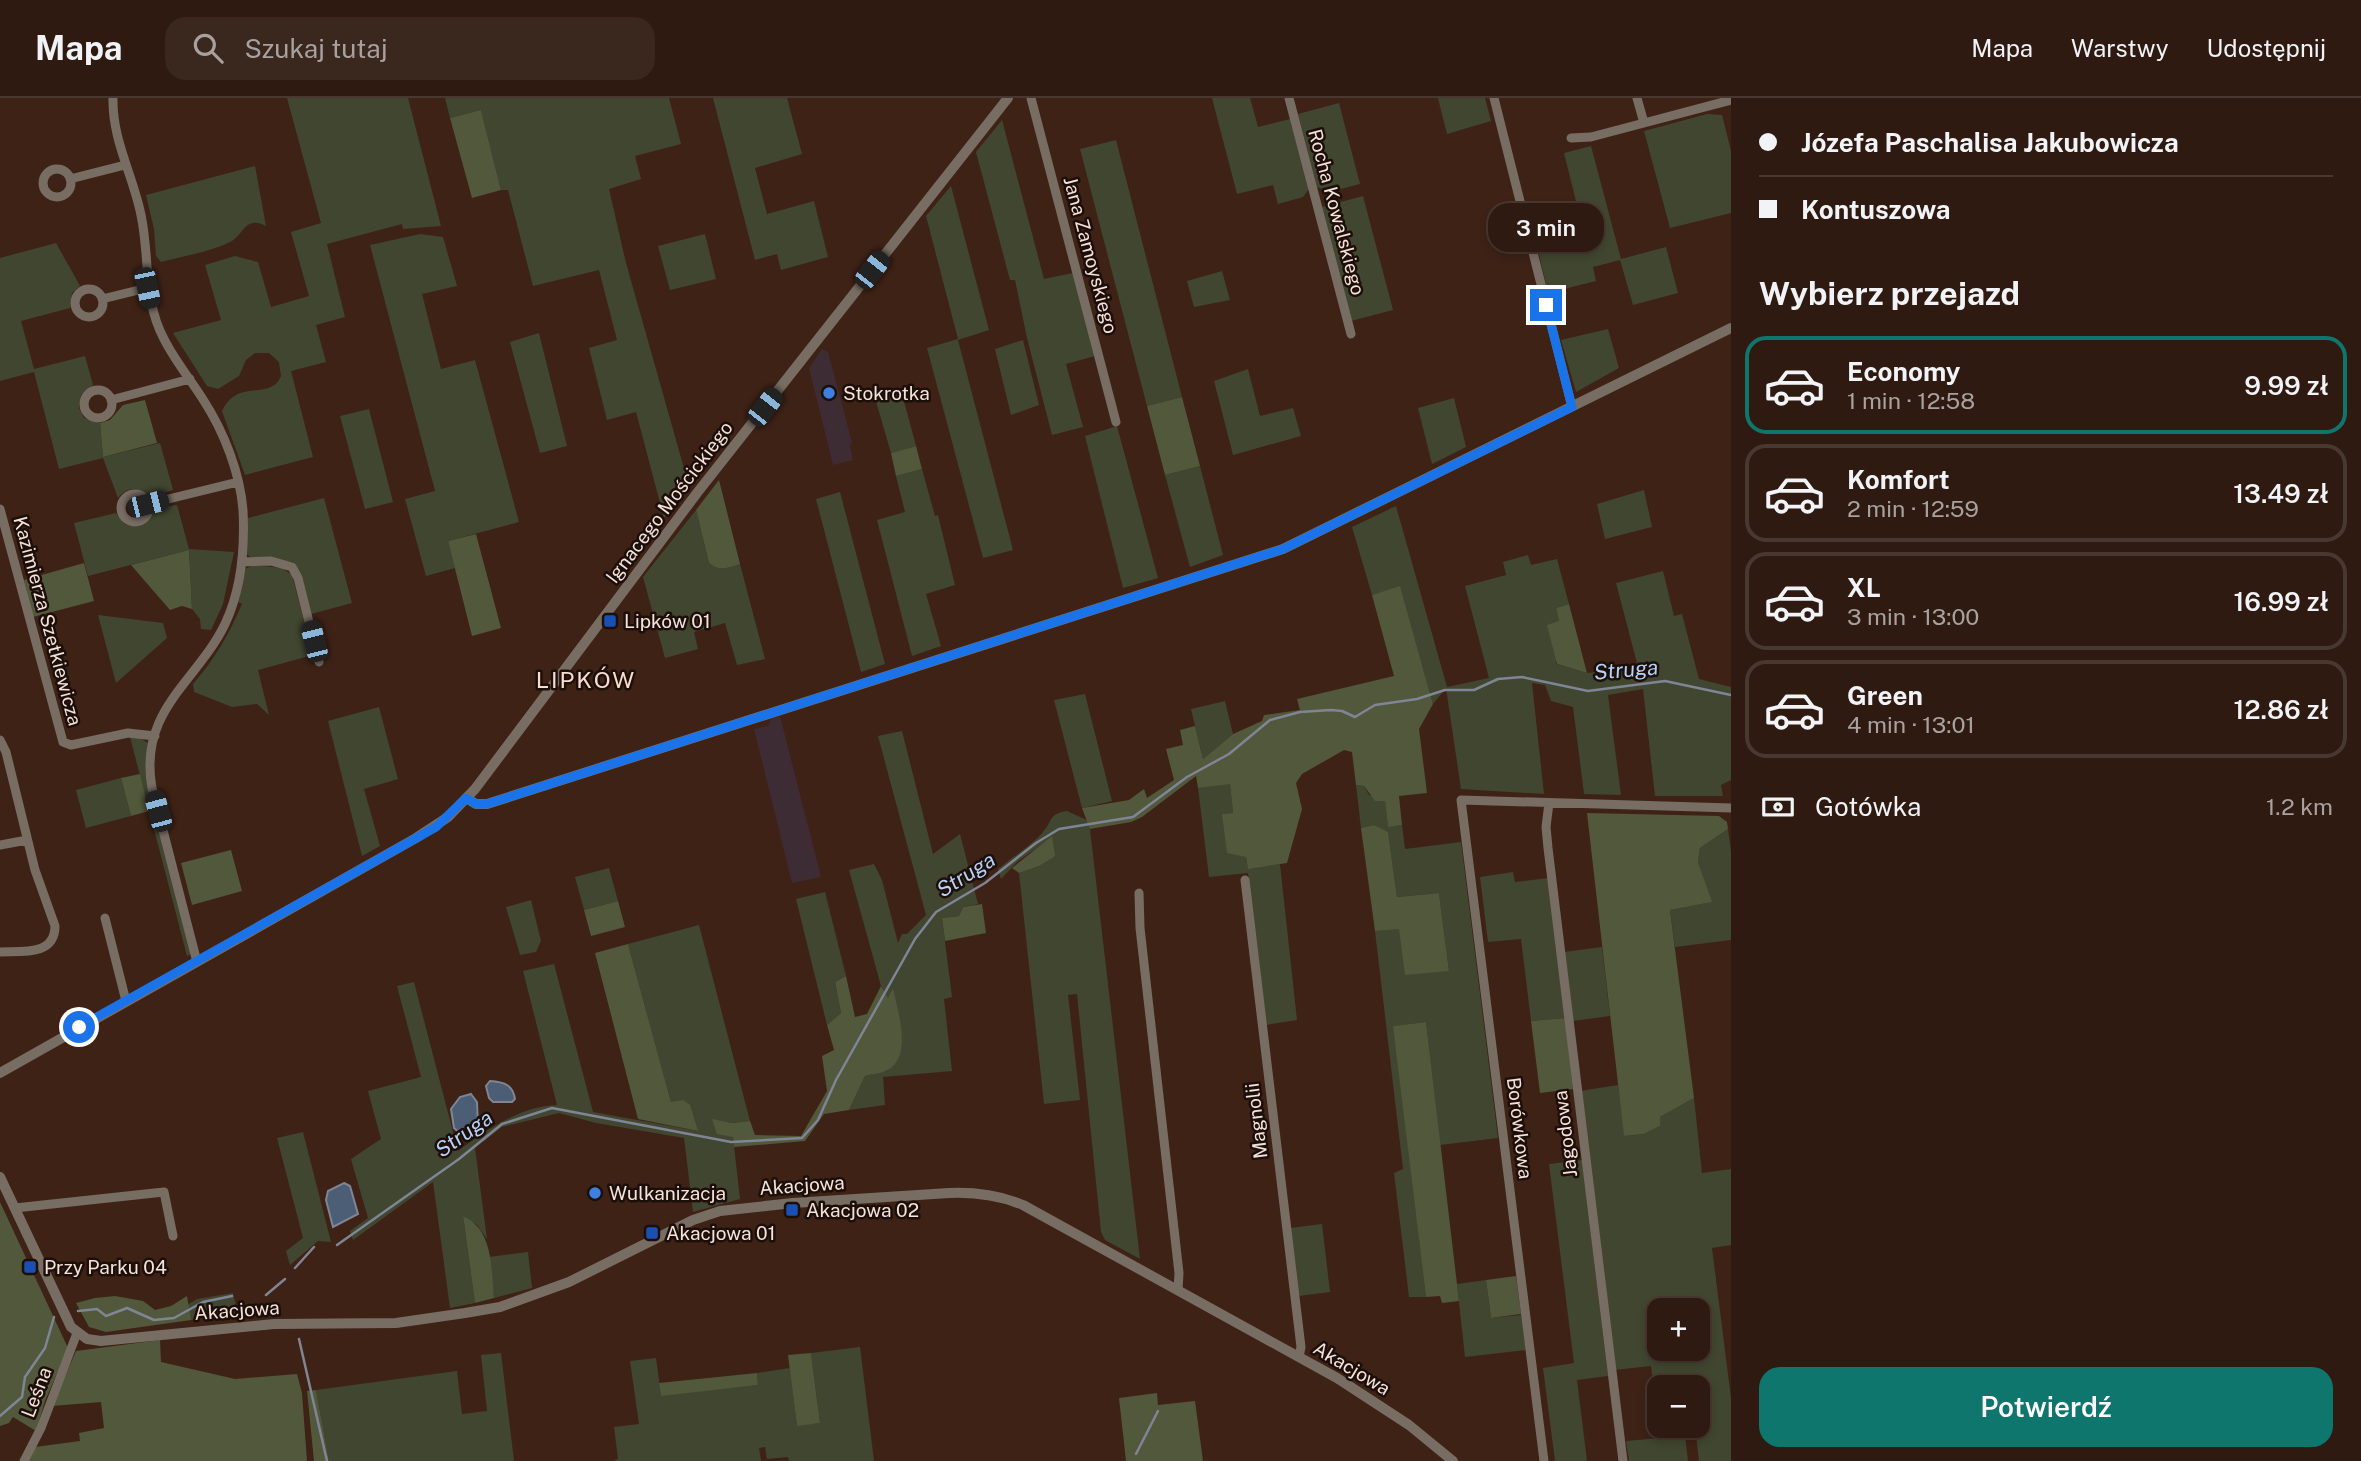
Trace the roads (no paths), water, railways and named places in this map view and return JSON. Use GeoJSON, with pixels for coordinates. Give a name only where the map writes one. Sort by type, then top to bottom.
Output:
{"type":"FeatureCollection","features":[{"type":"Feature","properties":{"kind":"street"},"geometry":{"type":"LineString","coordinates":[[113,98],[113,125],[145,232],[147,288],[153,316],[164,339],[207,405],[227,446],[243,507],[239,583],[225,624],[176,692],[155,736],[151,781],[197,962]]}},
{"type":"Feature","properties":{"kind":"street","name":"Ignacego Mościckiego"},"geometry":{"type":"LineString","coordinates":[[0,1073],[436,827],[466,798],[697,493],[1008,98]]}},
{"type":"Feature","properties":{"kind":"street","name":"Jana Zamoyskiego"},"geometry":{"type":"LineString","coordinates":[[1031,98],[1116,422]]}},
{"type":"Feature","properties":{"kind":"street","name":"Rocha Kowalskiego"},"geometry":{"type":"LineString","coordinates":[[1289,98],[1351,334]]}},
{"type":"Feature","properties":{"kind":"street"},"geometry":{"type":"LineString","coordinates":[[1494,98],[1572,407]]}},
{"type":"Feature","properties":{"kind":"street"},"geometry":{"type":"LineString","coordinates":[[1637,98],[1644,123]]}},
{"type":"Feature","properties":{"kind":"street"},"geometry":{"type":"LineString","coordinates":[[1571,138],[1591,137],[1731,100]]}},
{"type":"Feature","properties":{"kind":"street"},"geometry":{"type":"LineString","coordinates":[[70,179],[125,164]]}},
{"type":"Feature","properties":{"kind":"street"},"geometry":{"type":"LineString","coordinates":[[102,299],[147,288]]}},
{"type":"Feature","properties":{"kind":"street"},"geometry":{"type":"LineString","coordinates":[[466,798],[476,804],[487,804],[1283,549],[1731,328]]}},
{"type":"Feature","properties":{"kind":"street"},"geometry":{"type":"LineString","coordinates":[[111,400],[190,379]]}},
{"type":"Feature","properties":{"kind":"street"},"geometry":{"type":"LineString","coordinates":[[148,504],[238,482]]}},
{"type":"Feature","properties":{"kind":"street","name":"Kazimierza Szetkiewicza"},"geometry":{"type":"LineString","coordinates":[[0,509],[63,742],[71,745],[128,733],[155,736]]}},
{"type":"Feature","properties":{"kind":"street"},"geometry":{"type":"LineString","coordinates":[[242,562],[271,561],[292,567],[298,578],[319,662]]}},
{"type":"Feature","properties":{"kind":"street"},"geometry":{"type":"LineString","coordinates":[[0,740],[6,752],[27,840],[55,926],[50,945],[38,949],[0,952]]}},
{"type":"Feature","properties":{"kind":"street","name":"Borówkowa"},"geometry":{"type":"LineString","coordinates":[[1544,1461],[1461,800],[1549,803]]}},
{"type":"Feature","properties":{"kind":"street"},"geometry":{"type":"LineString","coordinates":[[1549,803],[1731,808]]}},
{"type":"Feature","properties":{"kind":"street","name":"Jagodowa"},"geometry":{"type":"LineString","coordinates":[[1549,803],[1548,848],[1623,1461]]}},
{"type":"Feature","properties":{"kind":"street"},"geometry":{"type":"LineString","coordinates":[[0,845],[27,840]]}},
{"type":"Feature","properties":{"kind":"street","name":"Magnolii"},"geometry":{"type":"LineString","coordinates":[[1245,880],[1301,1347],[1299,1357]]}},
{"type":"Feature","properties":{"kind":"street"},"geometry":{"type":"LineString","coordinates":[[1139,893],[1140,928],[1179,1273],[1178,1290]]}},
{"type":"Feature","properties":{"kind":"street"},"geometry":{"type":"LineString","coordinates":[[105,918],[126,1001]]}},
{"type":"Feature","properties":{"kind":"street"},"geometry":{"type":"LineString","coordinates":[[0,1177],[71,1327],[77,1333]]}},
{"type":"Feature","properties":{"kind":"street"},"geometry":{"type":"LineString","coordinates":[[15,1208],[164,1192],[173,1236]]}},
{"type":"Feature","properties":{"kind":"street","name":"Akacjowa"},"geometry":{"type":"LineString","coordinates":[[77,1333],[87,1339],[101,1341],[275,1324],[396,1323],[465,1313],[500,1307],[569,1282],[693,1220],[720,1211],[793,1203],[949,1193],[987,1194],[1023,1205],[1299,1357],[1385,1408],[1453,1461]]}},
{"type":"Feature","properties":{"kind":"street","name":"Leśna"},"geometry":{"type":"LineString","coordinates":[[24,1461],[41,1428],[77,1333]]}},
{"type":"Feature","properties":{"kind":"water"},"geometry":{"type":"Polygon","coordinates":[[[490,1081],[507,1085],[515,1099],[512,1102],[493,1102],[486,1086],[490,1081]]]}},
{"type":"Feature","properties":{"kind":"water"},"geometry":{"type":"Polygon","coordinates":[[[471,1094],[477,1102],[478,1127],[470,1136],[464,1137],[454,1128],[451,1109],[460,1097],[471,1094]]]}},
{"type":"Feature","properties":{"kind":"water"},"geometry":{"type":"Polygon","coordinates":[[[344,1183],[350,1186],[358,1214],[333,1227],[326,1200],[328,1191],[344,1183]]]}},
{"type":"Feature","properties":{"kind":"waterway","name":"Struga"},"geometry":{"type":"LineString","coordinates":[[337,1245],[459,1159],[502,1124],[552,1108],[731,1142],[802,1138],[818,1120],[836,1080],[915,939],[936,912],[985,883],[1036,843],[1059,829],[1133,817],[1187,777],[1229,754],[1270,720],[1300,712],[1331,710],[1342,711],[1355,717],[1375,705],[1417,699],[1445,690],[1474,690],[1498,679],[1522,677],[1588,691],[1665,681],[1731,695]]}},
{"type":"Feature","properties":{"kind":"waterway","name":"Struga"},"geometry":{"type":"LineString","coordinates":[[295,1268],[314,1247]]}},
{"type":"Feature","properties":{"kind":"waterway","name":"Struga"},"geometry":{"type":"LineString","coordinates":[[266,1295],[285,1279]]}},
{"type":"Feature","properties":{"kind":"waterway","name":"Struga"},"geometry":{"type":"LineString","coordinates":[[78,1311],[97,1309],[106,1316],[127,1308],[154,1320],[174,1318],[203,1302],[232,1296]]}},
{"type":"Feature","properties":{"kind":"waterway","name":"Struga"},"geometry":{"type":"LineString","coordinates":[[0,1416],[22,1397],[25,1377],[45,1348],[54,1317]]}},
{"type":"Feature","properties":{"kind":"waterway"},"geometry":{"type":"LineString","coordinates":[[299,1339],[327,1461]]}},
{"type":"Feature","properties":{"kind":"waterway"},"geometry":{"type":"LineString","coordinates":[[1136,1454],[1158,1411]]}},
{"type":"Feature","properties":{"kind":"place","name":"Stokrotka"},"geometry":{"type":"Point","coordinates":[829,393]}},
{"type":"Feature","properties":{"kind":"place","name":"Lipków 01"},"geometry":{"type":"Point","coordinates":[610,621]}},
{"type":"Feature","properties":{"kind":"place","name":"Wulkanizacja"},"geometry":{"type":"Point","coordinates":[595,1193]}},
{"type":"Feature","properties":{"kind":"place","name":"Akacjowa 02"},"geometry":{"type":"Point","coordinates":[792,1210]}},
{"type":"Feature","properties":{"kind":"place","name":"Akacjowa 01"},"geometry":{"type":"Point","coordinates":[652,1233]}},
{"type":"Feature","properties":{"kind":"place","name":"Przy Parku 04"},"geometry":{"type":"Point","coordinates":[30,1267]}},
{"type":"Feature","properties":{"kind":"district","name":"LIPKÓW"},"geometry":{"type":"Point","coordinates":[586,680]}}]}
